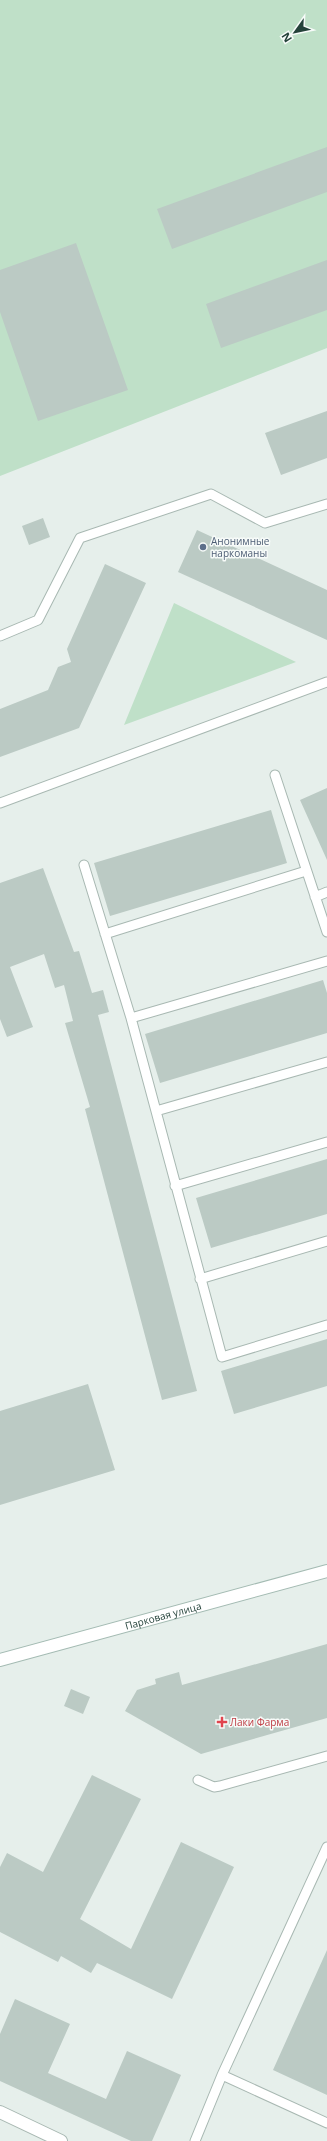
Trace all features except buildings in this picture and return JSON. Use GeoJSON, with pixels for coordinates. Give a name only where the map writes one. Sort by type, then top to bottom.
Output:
{"type":"FeatureCollection","features":[{"type":"Feature","properties":{"kind":"main road","name":"Парковая улица"},"geometry":{"type":"LineString","coordinates":[[0,1660],[327,1571]]}},
{"type":"Feature","properties":{"kind":"main road"},"geometry":{"type":"LineString","coordinates":[[0,2112],[61,2141]]}},
{"type":"Feature","properties":{"kind":"lane"},"geometry":{"type":"LineString","coordinates":[[0,636],[38,620],[80,538],[211,494],[265,523],[327,504]]}},
{"type":"Feature","properties":{"kind":"lane"},"geometry":{"type":"LineString","coordinates":[[0,803],[327,682]]}},
{"type":"Feature","properties":{"kind":"lane"},"geometry":{"type":"LineString","coordinates":[[275,775],[327,932]]}},
{"type":"Feature","properties":{"kind":"lane"},"geometry":{"type":"LineString","coordinates":[[84,865],[131,1018],[222,1357],[327,1325]]}},
{"type":"Feature","properties":{"kind":"lane"},"geometry":{"type":"LineString","coordinates":[[105,934],[306,871]]}},
{"type":"Feature","properties":{"kind":"lane"},"geometry":{"type":"LineString","coordinates":[[315,898],[327,892]]}},
{"type":"Feature","properties":{"kind":"lane"},"geometry":{"type":"LineString","coordinates":[[131,1018],[327,961]]}},
{"type":"Feature","properties":{"kind":"lane"},"geometry":{"type":"LineString","coordinates":[[156,1111],[327,1062]]}},
{"type":"Feature","properties":{"kind":"lane"},"geometry":{"type":"LineString","coordinates":[[175,1186],[327,1142]]}},
{"type":"Feature","properties":{"kind":"lane"},"geometry":{"type":"LineString","coordinates":[[200,1279],[327,1242]]}},
{"type":"Feature","properties":{"kind":"lane"},"geometry":{"type":"LineString","coordinates":[[198,1780],[214,1787],[220,1786],[327,1756]]}},
{"type":"Feature","properties":{"kind":"lane"},"geometry":{"type":"LineString","coordinates":[[195,2141],[222,2075],[327,1847]]}},
{"type":"Feature","properties":{"kind":"lane"},"geometry":{"type":"LineString","coordinates":[[222,2075],[327,2123]]}},
{"type":"Feature","properties":{"kind":"green space"},"geometry":{"type":"Polygon","coordinates":[[[0,0],[327,0],[327,348],[0,476],[0,0]]]}},
{"type":"Feature","properties":{"kind":"green space"},"geometry":{"type":"Polygon","coordinates":[[[174,603],[296,662],[124,725],[174,603]]]}},
{"type":"Feature","properties":{"kind":"place","name":"Анонимные наркоманы"},"geometry":{"type":"Point","coordinates":[203,547]}},
{"type":"Feature","properties":{"kind":"place","name":"Лаки Фарма"},"geometry":{"type":"Point","coordinates":[222,1722]}}]}
